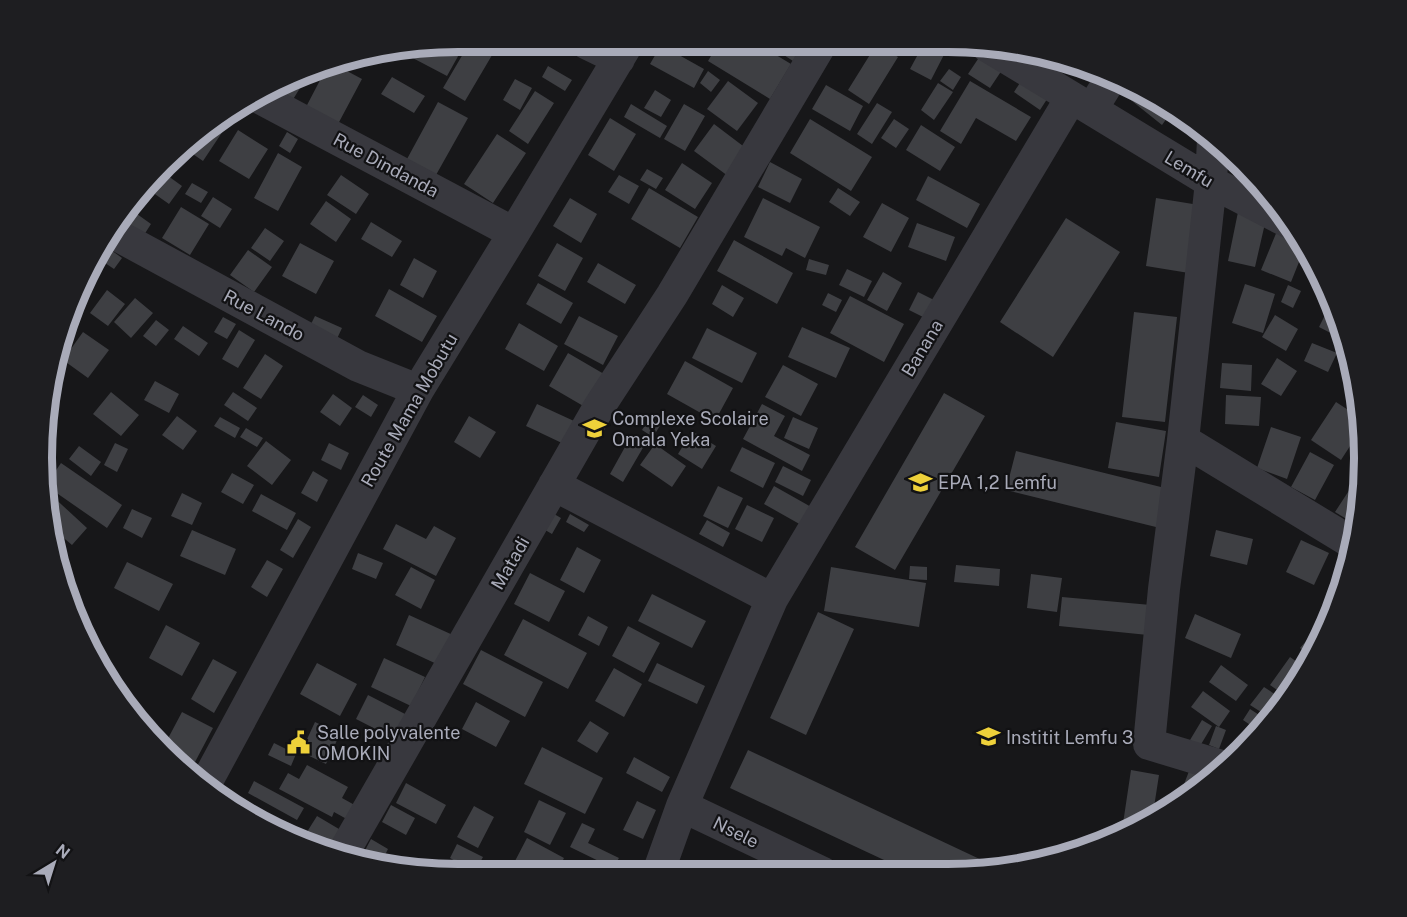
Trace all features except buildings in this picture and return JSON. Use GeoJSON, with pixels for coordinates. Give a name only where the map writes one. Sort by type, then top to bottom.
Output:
{"type":"FeatureCollection","features":[{"type":"Feature","properties":{"kind":"street","name":"Route Mama Mobutu"},"geometry":{"type":"LineString","coordinates":[[209,779],[418,390],[623,52]]}},
{"type":"Feature","properties":{"kind":"street"},"geometry":{"type":"LineString","coordinates":[[772,599],[554,485],[599,407],[672,295],[817,52]]}},
{"type":"Feature","properties":{"kind":"street"},"geometry":{"type":"LineString","coordinates":[[1006,57],[1081,104]]}},
{"type":"Feature","properties":{"kind":"street","name":"Banana"},"geometry":{"type":"LineString","coordinates":[[661,864],[682,806],[772,599],[1081,104],[1105,83]]}},
{"type":"Feature","properties":{"kind":"street","name":"Rue Dindanda"},"geometry":{"type":"LineString","coordinates":[[266,101],[514,233]]}},
{"type":"Feature","properties":{"kind":"street","name":"Lemfu"},"geometry":{"type":"LineString","coordinates":[[1081,104],[1211,182],[1273,214]]}},
{"type":"Feature","properties":{"kind":"street"},"geometry":{"type":"LineString","coordinates":[[1212,150],[1184,440],[1164,589],[1149,744],[1216,764]]}},
{"type":"Feature","properties":{"kind":"street","name":"Rue Lando"},"geometry":{"type":"LineString","coordinates":[[119,236],[358,366],[418,390]]}},
{"type":"Feature","properties":{"kind":"street"},"geometry":{"type":"LineString","coordinates":[[1184,440],[1347,540]]}},
{"type":"Feature","properties":{"kind":"street","name":"Matadi"},"geometry":{"type":"LineString","coordinates":[[346,849],[554,485]]}},
{"type":"Feature","properties":{"kind":"street","name":"Nsele"},"geometry":{"type":"LineString","coordinates":[[682,806],[804,864]]}},
{"type":"Feature","properties":{"kind":"place","name":"Complexe Scolaire Omala Yeka"},"geometry":{"type":"Point","coordinates":[594,428]}},
{"type":"Feature","properties":{"kind":"place","name":"EPA 1,2 Lemfu"},"geometry":{"type":"Point","coordinates":[920,482]}},
{"type":"Feature","properties":{"kind":"place","name":"Institit Lemfu 3"},"geometry":{"type":"Point","coordinates":[988,737]}},
{"type":"Feature","properties":{"kind":"place","name":"Salle polyvalente OMOKIN"},"geometry":{"type":"Point","coordinates":[299,742]}}]}
